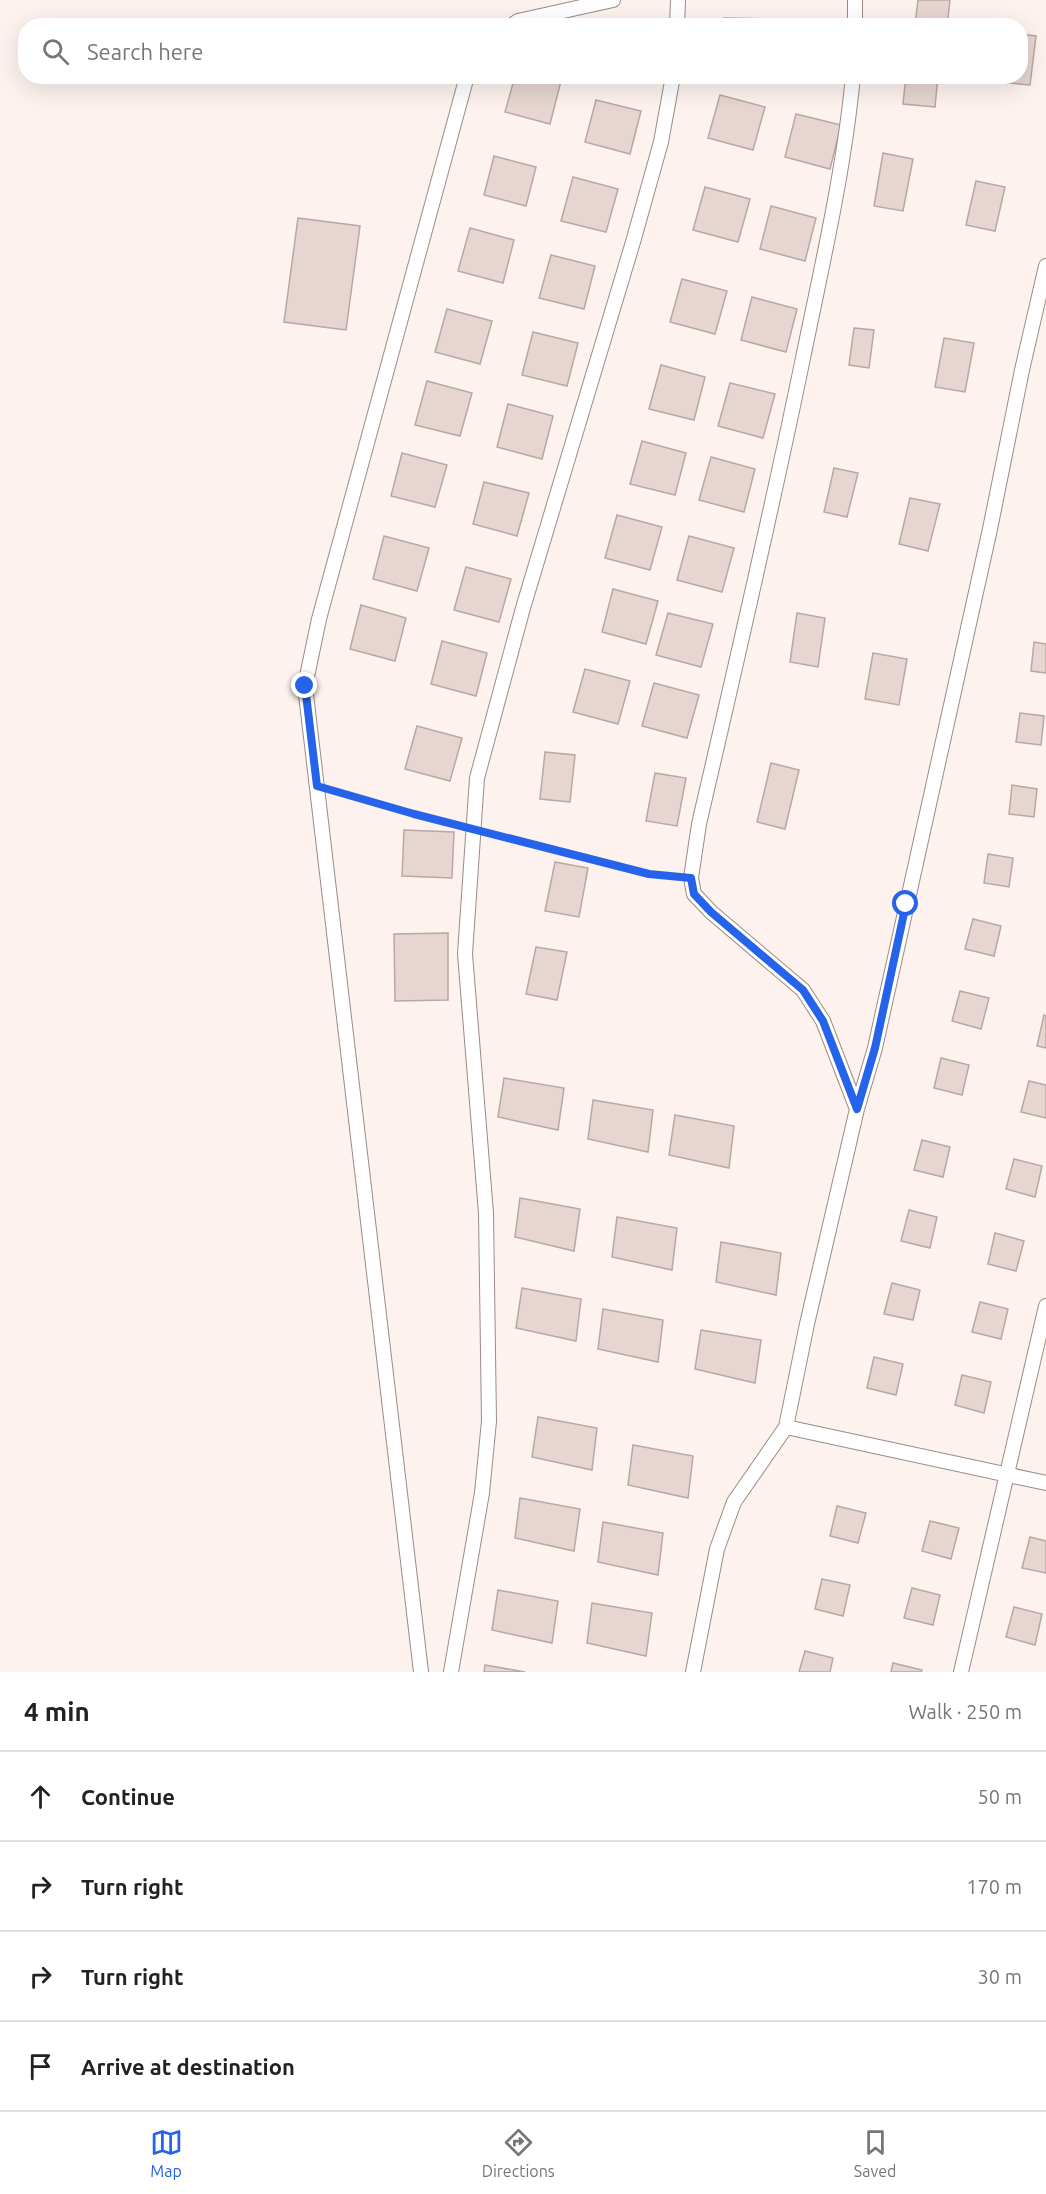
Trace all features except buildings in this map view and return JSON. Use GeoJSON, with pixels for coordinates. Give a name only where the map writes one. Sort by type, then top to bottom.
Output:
{"type":"FeatureCollection","features":[{"type":"Feature","properties":{"kind":"lane"},"geometry":{"type":"LineString","coordinates":[[532,18],[613,0]]}},
{"type":"Feature","properties":{"kind":"lane"},"geometry":{"type":"LineString","coordinates":[[677,18],[678,0]]}},
{"type":"Feature","properties":{"kind":"lane"},"geometry":{"type":"LineString","coordinates":[[855,0],[855,18]]}},
{"type":"Feature","properties":{"kind":"lane"},"geometry":{"type":"LineString","coordinates":[[421,1672],[305,686],[319,619],[465,84]]}},
{"type":"Feature","properties":{"kind":"lane"},"geometry":{"type":"LineString","coordinates":[[451,1672],[482,1493],[489,1420],[486,1213],[465,954],[477,778],[523,608],[661,142],[672,84]]}},
{"type":"Feature","properties":{"kind":"lane"},"geometry":{"type":"LineString","coordinates":[[852,84],[821,271],[779,473],[699,824],[691,878],[694,894],[711,912],[803,990],[823,1021],[857,1109]]}},
{"type":"Feature","properties":{"kind":"lane"},"geometry":{"type":"LineString","coordinates":[[693,1672],[717,1549],[734,1502],[786,1427],[807,1324],[857,1109],[875,1048],[1046,266]]}},
{"type":"Feature","properties":{"kind":"lane"},"geometry":{"type":"LineString","coordinates":[[961,1672],[1046,1306]]}},
{"type":"Feature","properties":{"kind":"lane"},"geometry":{"type":"LineString","coordinates":[[786,1427],[1046,1483]]}},
{"type":"Feature","properties":{"kind":"path"},"geometry":{"type":"LineString","coordinates":[[317,786],[473,830],[649,874],[691,878]]}},
{"type":"Feature","properties":{"kind":"route"},"geometry":{"type":"LineString","coordinates":[[305,686],[317,786],[473,830],[649,874],[691,878],[694,894],[711,912],[803,990],[823,1021],[857,1109],[875,1048],[906,904]]}}]}
